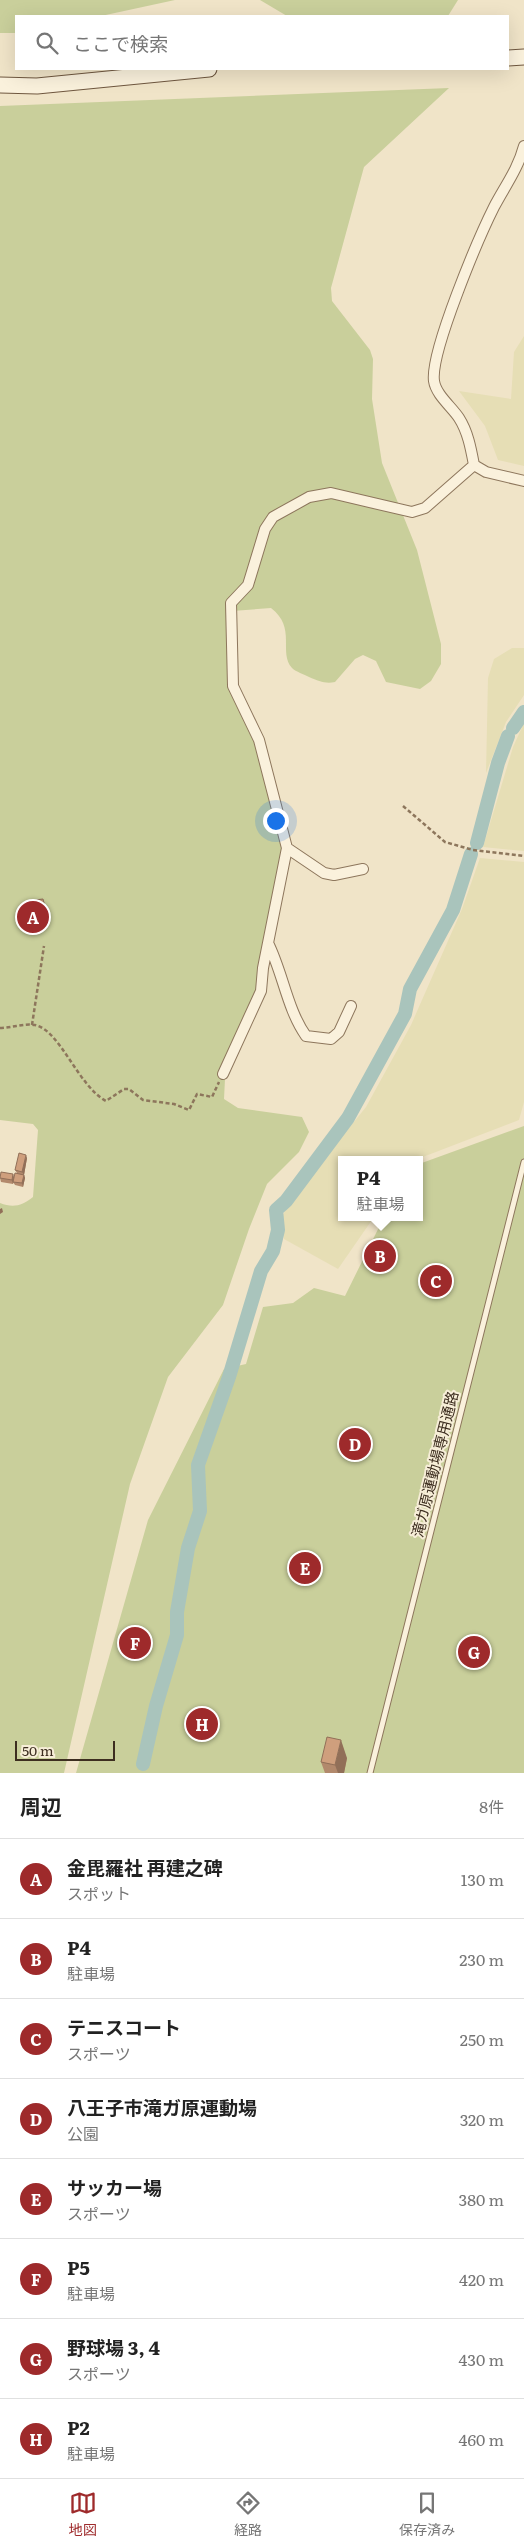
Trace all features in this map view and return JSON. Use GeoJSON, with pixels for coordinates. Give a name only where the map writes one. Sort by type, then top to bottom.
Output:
{"type":"FeatureCollection","features":[{"type":"Feature","properties":{"kind":"main road"},"geometry":{"type":"LineString","coordinates":[[509,58],[524,57]]}},
{"type":"Feature","properties":{"kind":"main road"},"geometry":{"type":"LineString","coordinates":[[0,85],[37,86],[199,70]]}},
{"type":"Feature","properties":{"kind":"street"},"geometry":{"type":"LineString","coordinates":[[524,146],[519,165],[494,207],[439,343],[434,365],[434,383],[459,419],[470,444],[474,465],[486,472],[524,481]]}},
{"type":"Feature","properties":{"kind":"street"},"geometry":{"type":"LineString","coordinates":[[223,1074],[262,991],[262,968],[287,848],[259,740],[233,686],[231,602],[248,584],[265,528],[273,517],[309,497],[327,493],[412,512],[418,511],[426,508],[474,465]]}},
{"type":"Feature","properties":{"kind":"street"},"geometry":{"type":"LineString","coordinates":[[287,848],[324,873],[334,875],[363,869]]}},
{"type":"Feature","properties":{"kind":"street"},"geometry":{"type":"LineString","coordinates":[[268,943],[278,963],[298,1024],[306,1036],[332,1039],[340,1032],[351,1006]]}},
{"type":"Feature","properties":{"kind":"lane","name":"滝ガ原運動場専用通路"},"geometry":{"type":"LineString","coordinates":[[370,1773],[524,1162]]}},
{"type":"Feature","properties":{"kind":"path"},"geometry":{"type":"LineString","coordinates":[[403,806],[445,842],[473,850],[524,856]]}},
{"type":"Feature","properties":{"kind":"path"},"geometry":{"type":"LineString","coordinates":[[32,1024],[44,946]]}},
{"type":"Feature","properties":{"kind":"path"},"geometry":{"type":"LineString","coordinates":[[0,1028],[32,1024],[43,1027],[64,1050],[76,1072],[99,1097],[106,1101],[128,1088],[143,1100],[174,1104],[188,1110],[197,1094],[212,1097],[223,1074]]}},
{"type":"Feature","properties":{"kind":"shaded area"},"geometry":{"type":"Polygon","coordinates":[[[524,336],[524,466],[498,460],[485,426],[459,391],[511,399],[514,352],[524,336]]]}},
{"type":"Feature","properties":{"kind":"shaded area"},"geometry":{"type":"Polygon","coordinates":[[[512,648],[524,648],[524,695],[506,722],[486,773],[488,678],[494,659],[512,648]]]}},
{"type":"Feature","properties":{"kind":"shaded area"},"geometry":{"type":"Polygon","coordinates":[[[524,723],[524,851],[483,847],[513,747],[524,723]]]}},
{"type":"Feature","properties":{"kind":"shaded area"},"geometry":{"type":"Polygon","coordinates":[[[480,858],[524,862],[524,1102],[519,1120],[423,1157],[338,1156],[338,1221],[371,1221],[338,1269],[284,1239],[281,1217],[311,1175],[366,1107],[411,1025],[462,909],[480,858]]]}},
{"type":"Feature","properties":{"kind":"green space"},"geometry":{"type":"Polygon","coordinates":[[[0,0],[175,0],[106,15],[15,15],[15,33],[0,33],[0,0]]]}},
{"type":"Feature","properties":{"kind":"green space"},"geometry":{"type":"Polygon","coordinates":[[[260,0],[458,0],[449,15],[285,15],[260,0]]]}},
{"type":"Feature","properties":{"kind":"green space"},"geometry":{"type":"Polygon","coordinates":[[[449,88],[364,167],[331,288],[332,301],[370,350],[373,359],[372,399],[382,463],[417,550],[441,644],[441,664],[431,681],[420,689],[386,682],[376,661],[363,655],[355,659],[335,682],[322,682],[292,668],[286,655],[283,624],[279,616],[271,608],[232,611],[228,682],[254,739],[283,842],[257,990],[222,1069],[225,1079],[224,1099],[238,1108],[302,1117],[309,1132],[299,1152],[267,1184],[249,1229],[223,1305],[168,1377],[130,1484],[64,1773],[0,1773],[0,1203],[17,1205],[33,1197],[38,1130],[33,1124],[0,1120],[0,106],[449,88]]]}},
{"type":"Feature","properties":{"kind":"green space"},"geometry":{"type":"Polygon","coordinates":[[[524,1126],[524,1773],[76,1773],[148,1520],[224,1369],[246,1364],[263,1307],[293,1303],[314,1288],[345,1296],[382,1221],[423,1221],[423,1163],[524,1126]]]}},
{"type":"Feature","properties":{"kind":"building"},"geometry":{"type":"Polygon","coordinates":[[[43,899],[45,907],[36,908],[35,900],[43,899]]]}},
{"type":"Feature","properties":{"kind":"building"},"geometry":{"type":"Polygon","coordinates":[[[19,1153],[26,1155],[22,1172],[15,1170],[19,1153]]]}},
{"type":"Feature","properties":{"kind":"building"},"geometry":{"type":"Polygon","coordinates":[[[1,1172],[13,1174],[12,1180],[0,1178],[1,1172]]]}},
{"type":"Feature","properties":{"kind":"building"},"geometry":{"type":"Polygon","coordinates":[[[15,1173],[24,1175],[22,1183],[13,1182],[15,1173]]]}},
{"type":"Feature","properties":{"kind":"building"},"geometry":{"type":"Polygon","coordinates":[[[327,1737],[341,1740],[335,1765],[321,1762],[327,1737]]]}},
{"type":"Feature","properties":{"kind":"waterway"},"geometry":{"type":"LineString","coordinates":[[513,728],[524,712]]}},
{"type":"Feature","properties":{"kind":"waterway"},"geometry":{"type":"LineString","coordinates":[[477,843],[498,763],[508,736]]}},
{"type":"Feature","properties":{"kind":"waterway"},"geometry":{"type":"LineString","coordinates":[[143,1764],[156,1706],[177,1635],[177,1612],[188,1548],[200,1511],[198,1465],[229,1377],[261,1271],[273,1251],[278,1230],[276,1210],[286,1201],[348,1118],[405,1014],[410,989],[453,910],[471,854]]}},
{"type":"Feature","properties":{"kind":"place","name":"金毘羅社 再建之碑"},"geometry":{"type":"Point","coordinates":[33,917]}},
{"type":"Feature","properties":{"kind":"place","name":"P4"},"geometry":{"type":"Point","coordinates":[380,1256]}},
{"type":"Feature","properties":{"kind":"place","name":"テニスコート"},"geometry":{"type":"Point","coordinates":[436,1281]}},
{"type":"Feature","properties":{"kind":"place","name":"八王子市滝ガ原運動場"},"geometry":{"type":"Point","coordinates":[355,1444]}},
{"type":"Feature","properties":{"kind":"place","name":"サッカー場"},"geometry":{"type":"Point","coordinates":[305,1568]}},
{"type":"Feature","properties":{"kind":"place","name":"P5"},"geometry":{"type":"Point","coordinates":[135,1643]}},
{"type":"Feature","properties":{"kind":"place","name":"野球場 3, 4"},"geometry":{"type":"Point","coordinates":[474,1652]}},
{"type":"Feature","properties":{"kind":"place","name":"P2"},"geometry":{"type":"Point","coordinates":[202,1724]}}]}
